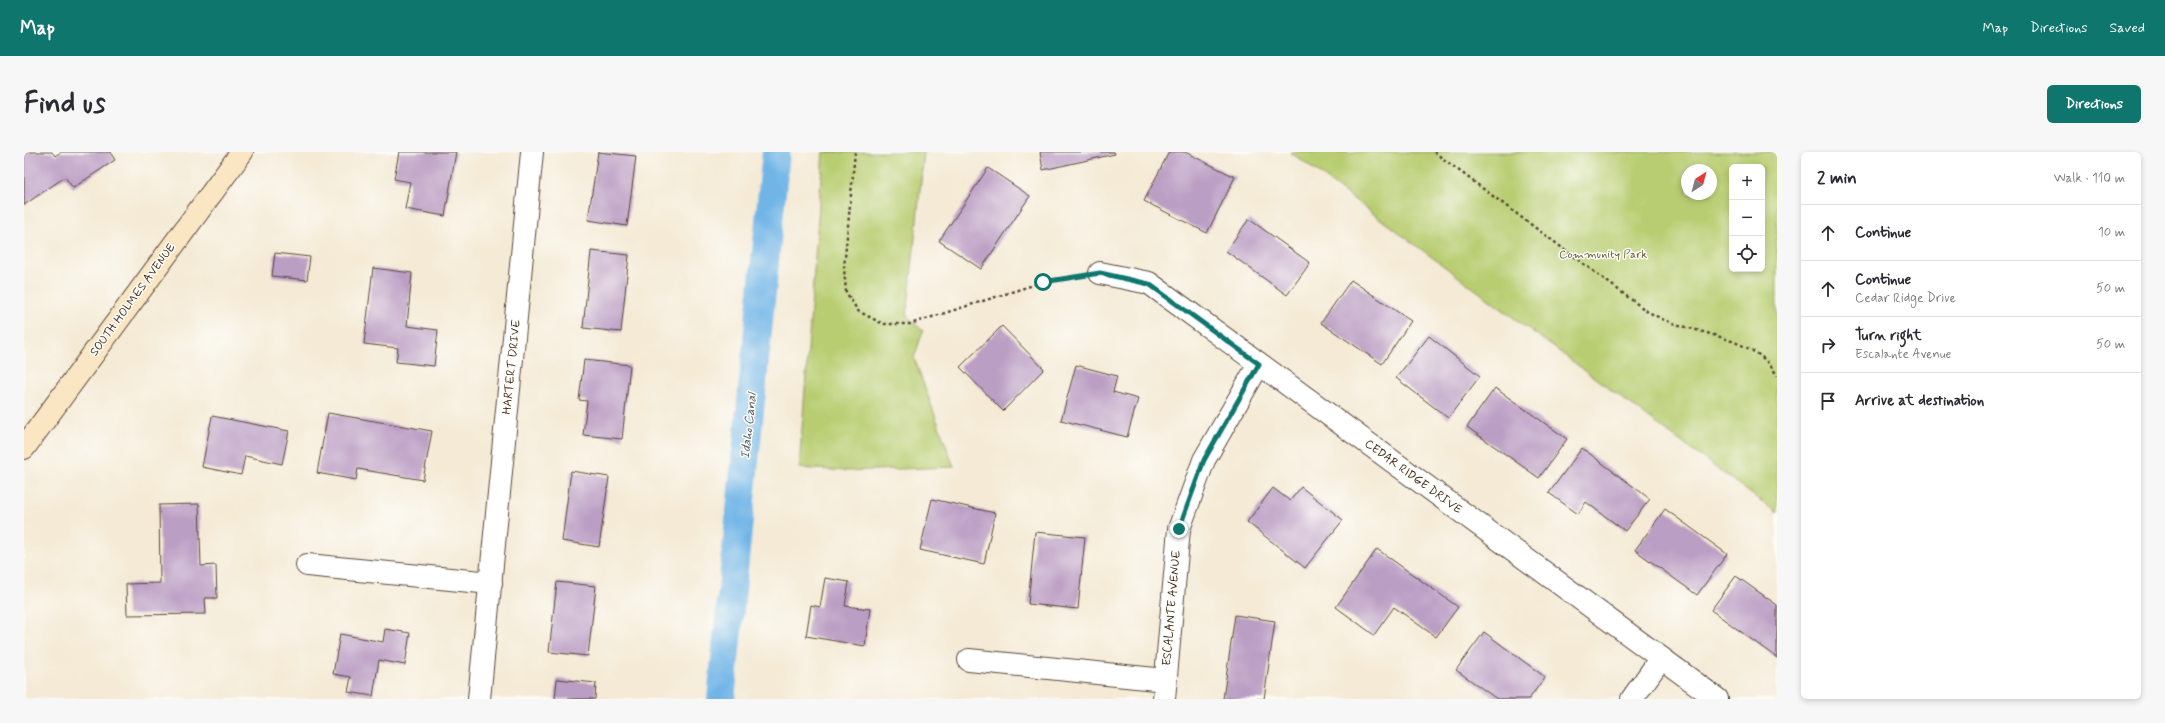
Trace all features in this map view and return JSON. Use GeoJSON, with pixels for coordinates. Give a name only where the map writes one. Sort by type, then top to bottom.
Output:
{"type":"FeatureCollection","features":[{"type":"Feature","properties":{"kind":"main road","name":"SOUTH HOLMES AVENUE"},"geometry":{"type":"LineString","coordinates":[[24,448],[242,152]]}},
{"type":"Feature","properties":{"kind":"street","name":"HARTERT DRIVE"},"geometry":{"type":"LineString","coordinates":[[479,699],[532,152]]}},
{"type":"Feature","properties":{"kind":"street","name":"CEDAR RIDGE DRIVE"},"geometry":{"type":"LineString","coordinates":[[1100,273],[1149,284],[1717,699]]}},
{"type":"Feature","properties":{"kind":"street","name":"ESCALANTE AVENUE"},"geometry":{"type":"LineString","coordinates":[[969,660],[1165,689],[1179,529],[1204,460],[1259,364]]}},
{"type":"Feature","properties":{"kind":"street"},"geometry":{"type":"LineString","coordinates":[[306,565],[491,582]]}},
{"type":"Feature","properties":{"kind":"street"},"geometry":{"type":"LineString","coordinates":[[1632,699],[1661,658]]}},
{"type":"Feature","properties":{"kind":"path"},"geometry":{"type":"LineString","coordinates":[[855,152],[844,268],[846,292],[858,311],[883,324],[910,324],[1043,282],[1100,273]]}},
{"type":"Feature","properties":{"kind":"path"},"geometry":{"type":"LineString","coordinates":[[1434,152],[1648,312],[1668,322],[1728,339],[1748,349],[1765,362],[1777,376]]}},
{"type":"Feature","properties":{"kind":"green space"},"geometry":{"type":"Polygon","coordinates":[[[823,152],[924,152],[907,316],[923,331],[914,358],[954,467],[846,471],[799,468],[823,152]]]}},
{"type":"Feature","properties":{"kind":"green space","name":"Community Park"},"geometry":{"type":"Polygon","coordinates":[[[1290,152],[1777,152],[1777,513],[1290,152]]]}},
{"type":"Feature","properties":{"kind":"building"},"geometry":{"type":"Polygon","coordinates":[[[29,152],[52,152],[55,156],[61,152],[110,152],[115,160],[73,188],[65,177],[24,205],[24,155],[29,152]]]}},
{"type":"Feature","properties":{"kind":"building"},"geometry":{"type":"Polygon","coordinates":[[[399,152],[456,152],[445,216],[405,209],[410,182],[394,179],[399,152]]]}},
{"type":"Feature","properties":{"kind":"building"},"geometry":{"type":"Polygon","coordinates":[[[598,152],[636,156],[627,226],[588,220],[598,152]]]}},
{"type":"Feature","properties":{"kind":"building"},"geometry":{"type":"Polygon","coordinates":[[[1040,152],[1114,152],[1115,154],[1043,170],[1040,152]]]}},
{"type":"Feature","properties":{"kind":"building"},"geometry":{"type":"Polygon","coordinates":[[[1169,152],[1185,152],[1235,177],[1207,233],[1144,201],[1169,152]]]}},
{"type":"Feature","properties":{"kind":"building"},"geometry":{"type":"Polygon","coordinates":[[[988,168],[1030,196],[981,269],[939,241],[988,168]]]}},
{"type":"Feature","properties":{"kind":"building"},"geometry":{"type":"Polygon","coordinates":[[[1249,219],[1310,263],[1287,295],[1226,251],[1249,219]]]}},
{"type":"Feature","properties":{"kind":"building"},"geometry":{"type":"Polygon","coordinates":[[[591,251],[629,255],[621,332],[583,328],[591,251]]]}},
{"type":"Feature","properties":{"kind":"building"},"geometry":{"type":"Polygon","coordinates":[[[275,253],[310,257],[307,280],[272,276],[275,253]]]}},
{"type":"Feature","properties":{"kind":"building"},"geometry":{"type":"Polygon","coordinates":[[[373,268],[412,273],[407,326],[438,330],[434,366],[396,362],[398,348],[364,344],[373,268]]]}},
{"type":"Feature","properties":{"kind":"building"},"geometry":{"type":"Polygon","coordinates":[[[1351,280],[1411,321],[1382,364],[1321,323],[1351,280]]]}},
{"type":"Feature","properties":{"kind":"building"},"geometry":{"type":"Polygon","coordinates":[[[1002,326],[1044,369],[1003,411],[960,367],[1002,326]]]}},
{"type":"Feature","properties":{"kind":"building"},"geometry":{"type":"Polygon","coordinates":[[[1429,336],[1480,376],[1448,418],[1396,378],[1429,336]]]}},
{"type":"Feature","properties":{"kind":"building"},"geometry":{"type":"Polygon","coordinates":[[[584,360],[630,365],[622,439],[583,435],[587,401],[579,400],[584,360]]]}},
{"type":"Feature","properties":{"kind":"building"},"geometry":{"type":"Polygon","coordinates":[[[1076,365],[1117,376],[1113,392],[1138,399],[1127,437],[1061,420],[1076,365]]]}},
{"type":"Feature","properties":{"kind":"building"},"geometry":{"type":"Polygon","coordinates":[[[1495,388],[1567,439],[1539,478],[1467,427],[1495,388]]]}},
{"type":"Feature","properties":{"kind":"building"},"geometry":{"type":"Polygon","coordinates":[[[328,413],[432,431],[423,480],[358,469],[356,480],[317,473],[328,413]]]}},
{"type":"Feature","properties":{"kind":"building"},"geometry":{"type":"Polygon","coordinates":[[[212,416],[289,431],[282,464],[245,456],[241,475],[202,467],[212,416]]]}},
{"type":"Feature","properties":{"kind":"building"},"geometry":{"type":"Polygon","coordinates":[[[1582,448],[1650,499],[1625,531],[1586,502],[1578,514],[1549,493],[1582,448]]]}},
{"type":"Feature","properties":{"kind":"building"},"geometry":{"type":"Polygon","coordinates":[[[571,471],[609,477],[599,547],[562,541],[571,471]]]}},
{"type":"Feature","properties":{"kind":"building"},"geometry":{"type":"Polygon","coordinates":[[[1301,487],[1343,520],[1305,568],[1247,522],[1273,488],[1290,501],[1301,487]]]}},
{"type":"Feature","properties":{"kind":"building"},"geometry":{"type":"Polygon","coordinates":[[[932,499],[995,513],[984,564],[920,550],[932,499]]]}},
{"type":"Feature","properties":{"kind":"building"},"geometry":{"type":"Polygon","coordinates":[[[199,504],[201,566],[216,565],[217,598],[205,598],[206,614],[127,615],[126,584],[160,583],[159,505],[199,504]]]}},
{"type":"Feature","properties":{"kind":"building"},"geometry":{"type":"Polygon","coordinates":[[[1665,509],[1727,554],[1697,595],[1635,550],[1665,509]]]}},
{"type":"Feature","properties":{"kind":"building"},"geometry":{"type":"Polygon","coordinates":[[[1035,532],[1085,537],[1078,609],[1028,604],[1035,532]]]}},
{"type":"Feature","properties":{"kind":"building"},"geometry":{"type":"Polygon","coordinates":[[[1377,549],[1458,607],[1436,637],[1394,607],[1374,635],[1336,607],[1377,549]]]}},
{"type":"Feature","properties":{"kind":"building"},"geometry":{"type":"Polygon","coordinates":[[[1736,576],[1777,605],[1777,658],[1711,610],[1736,576]]]}},
{"type":"Feature","properties":{"kind":"building"},"geometry":{"type":"Polygon","coordinates":[[[825,578],[849,582],[845,606],[870,609],[865,646],[806,636],[811,605],[820,607],[825,578]]]}},
{"type":"Feature","properties":{"kind":"building"},"geometry":{"type":"Polygon","coordinates":[[[557,582],[596,586],[588,656],[549,652],[557,582]]]}},
{"type":"Feature","properties":{"kind":"building"},"geometry":{"type":"Polygon","coordinates":[[[1235,615],[1275,621],[1264,699],[1223,699],[1235,615]]]}},
{"type":"Feature","properties":{"kind":"building"},"geometry":{"type":"Polygon","coordinates":[[[385,629],[410,633],[405,665],[379,660],[373,696],[348,692],[351,677],[333,674],[340,634],[383,642],[385,629]]]}},
{"type":"Feature","properties":{"kind":"building"},"geometry":{"type":"Polygon","coordinates":[[[1484,632],[1545,677],[1529,699],[1497,699],[1456,670],[1484,632]]]}},
{"type":"Feature","properties":{"kind":"building"},"geometry":{"type":"Polygon","coordinates":[[[557,679],[596,683],[595,699],[555,699],[557,679]]]}},
{"type":"Feature","properties":{"kind":"waterway","name":"Idaho Canal"},"geometry":{"type":"LineString","coordinates":[[721,699],[776,152]]}},
{"type":"Feature","properties":{"kind":"route"},"geometry":{"type":"LineString","coordinates":[[1043,282],[1100,273],[1149,284],[1259,364],[1204,460],[1179,529]]}}]}
